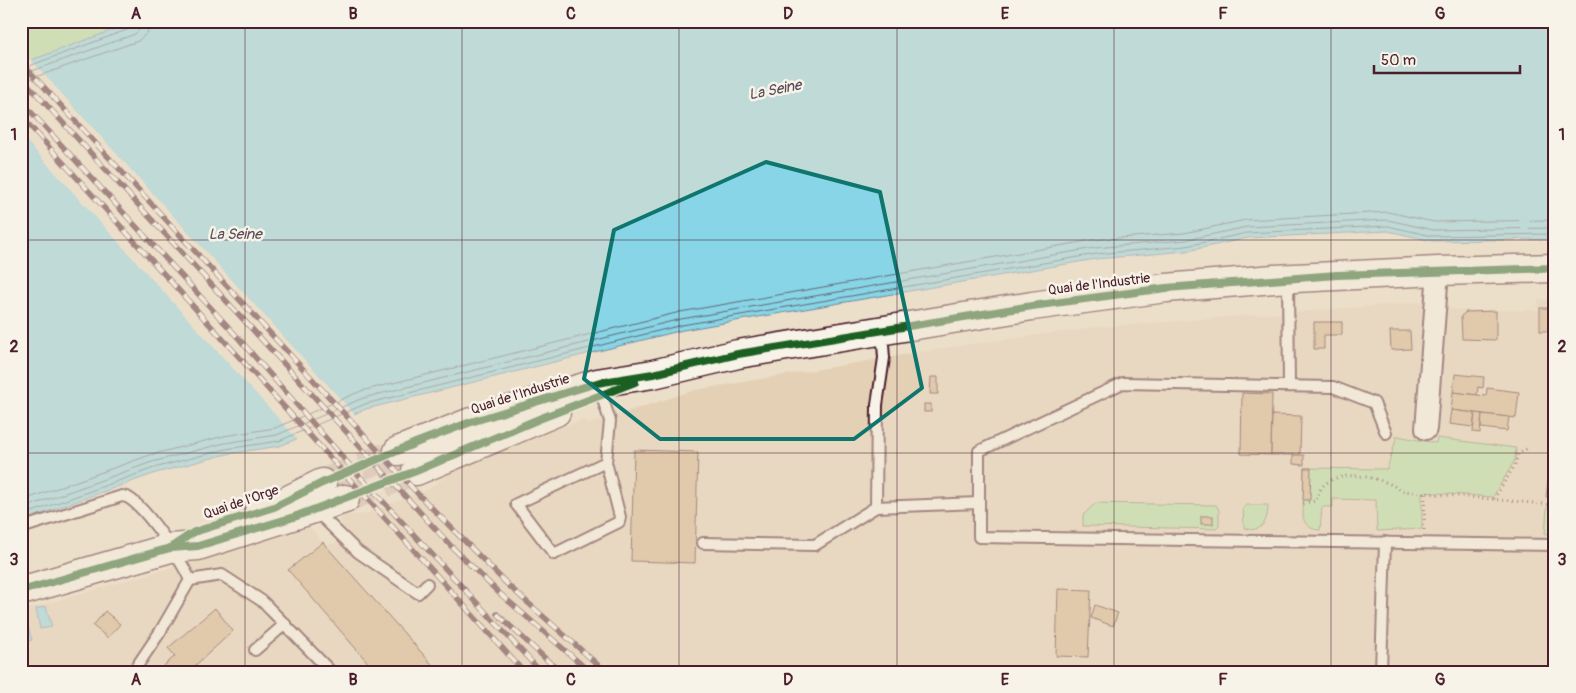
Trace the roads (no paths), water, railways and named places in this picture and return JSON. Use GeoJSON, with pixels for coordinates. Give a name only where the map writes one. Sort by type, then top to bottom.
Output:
{"type":"FeatureCollection","features":[{"type":"Feature","properties":{"kind":"main road","name":"Quai de l'Industrie"},"geometry":{"type":"LineString","coordinates":[[398,451],[471,422],[653,374],[738,354],[1032,306],[1118,294],[1288,278],[1555,268]]}},
{"type":"Feature","properties":{"kind":"main road","name":"Quai de l'Industrie"},"geometry":{"type":"LineString","coordinates":[[416,471],[539,419],[599,389]]}},
{"type":"Feature","properties":{"kind":"main road","name":"Quai de l'Orge"},"geometry":{"type":"LineString","coordinates":[[170,548],[194,532],[274,507],[322,483]]}},
{"type":"Feature","properties":{"kind":"main road","name":"Quai de l'Orge"},"geometry":{"type":"LineString","coordinates":[[21,591],[170,548],[198,546],[345,499]]}},
{"type":"Feature","properties":{"kind":"street"},"geometry":{"type":"LineString","coordinates":[[1426,429],[1438,271]]}},
{"type":"Feature","properties":{"kind":"lane"},"geometry":{"type":"LineString","coordinates":[[1288,278],[1288,386]]}},
{"type":"Feature","properties":{"kind":"lane"},"geometry":{"type":"LineString","coordinates":[[876,507],[877,405],[884,358],[882,330]]}},
{"type":"Feature","properties":{"kind":"lane"},"geometry":{"type":"LineString","coordinates":[[1386,433],[1374,403],[1334,387],[1123,383],[979,451],[979,537],[1555,545]]}},
{"type":"Feature","properties":{"kind":"lane"},"geometry":{"type":"LineString","coordinates":[[599,389],[610,421],[606,462],[620,522],[554,554],[516,504],[606,462]]}},
{"type":"Feature","properties":{"kind":"lane"},"geometry":{"type":"LineString","coordinates":[[21,528],[122,496],[132,499],[183,565],[190,580]]}},
{"type":"Feature","properties":{"kind":"lane"},"geometry":{"type":"LineString","coordinates":[[703,543],[816,545],[876,507],[980,503]]}},
{"type":"Feature","properties":{"kind":"lane"},"geometry":{"type":"LineString","coordinates":[[315,510],[358,552],[418,594],[427,584]]}},
{"type":"Feature","properties":{"kind":"lane"},"geometry":{"type":"LineString","coordinates":[[1384,671],[1385,542]]}},
{"type":"Feature","properties":{"kind":"lane"},"geometry":{"type":"LineString","coordinates":[[190,580],[222,575],[262,601],[330,672]]}},
{"type":"Feature","properties":{"kind":"lane"},"geometry":{"type":"LineString","coordinates":[[133,672],[160,632],[190,580]]}},
{"type":"Feature","properties":{"kind":"lane"},"geometry":{"type":"LineString","coordinates":[[255,650],[285,624]]}},
{"type":"Feature","properties":{"kind":"water","name":"La Seine"},"geometry":{"type":"Polygon","coordinates":[[[137,21],[1555,21],[1555,239],[1432,241],[1388,231],[1248,238],[1187,251],[1096,259],[683,330],[366,409],[280,446],[227,454],[156,473],[21,521],[21,64],[137,21]]]}},
{"type":"Feature","properties":{"kind":"water"},"geometry":{"type":"Polygon","coordinates":[[[46,606],[52,627],[40,629],[36,609],[46,606]]]}},
{"type":"Feature","properties":{"kind":"water"},"geometry":{"type":"Polygon","coordinates":[[[25,616],[32,640],[21,643],[21,617],[25,616]]]}},
{"type":"Feature","properties":{"kind":"tunnel"},"geometry":{"type":"LineString","coordinates":[[322,483],[398,451]]}},
{"type":"Feature","properties":{"kind":"tunnel"},"geometry":{"type":"LineString","coordinates":[[345,499],[416,471]]}},
{"type":"Feature","properties":{"kind":"railway"},"geometry":{"type":"LineString","coordinates":[[21,62],[418,494],[509,586],[606,672]]}},
{"type":"Feature","properties":{"kind":"railway"},"geometry":{"type":"LineString","coordinates":[[21,77],[451,546],[498,592],[590,672]]}},
{"type":"Feature","properties":{"kind":"railway"},"geometry":{"type":"LineString","coordinates":[[21,101],[233,332],[353,469],[541,672]]}},
{"type":"Feature","properties":{"kind":"railway"},"geometry":{"type":"LineString","coordinates":[[21,116],[524,672]]}},
{"type":"Feature","properties":{"kind":"railway"},"geometry":{"type":"LineString","coordinates":[[497,614],[560,672]]}}]}
